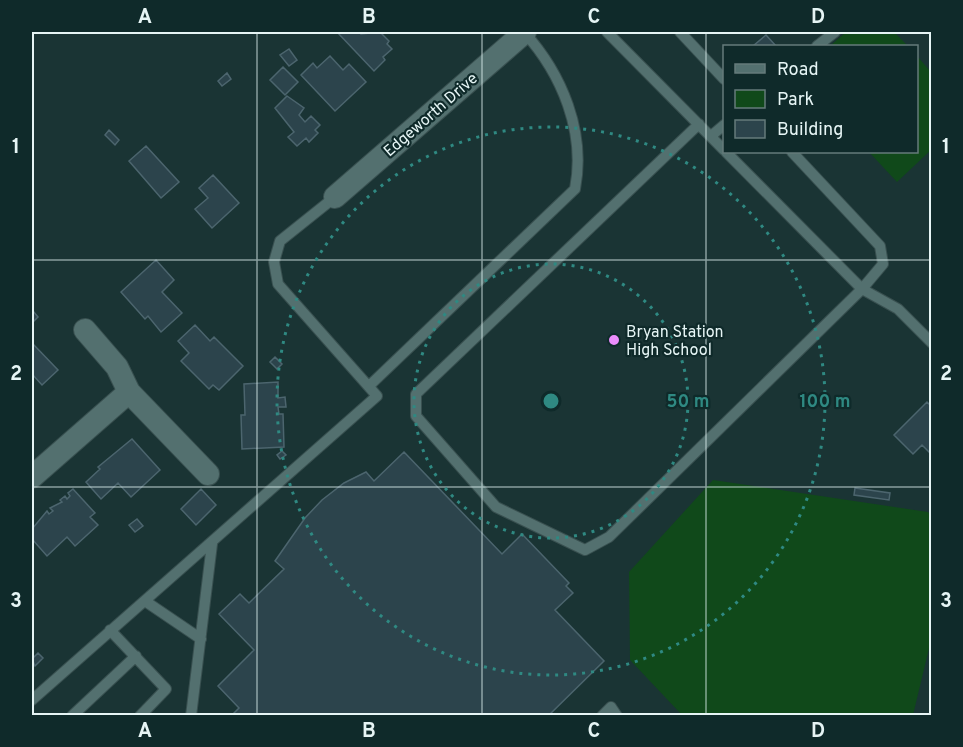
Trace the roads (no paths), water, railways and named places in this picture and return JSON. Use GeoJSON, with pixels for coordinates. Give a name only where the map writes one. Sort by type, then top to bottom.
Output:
{"type":"FeatureCollection","features":[{"type":"Feature","properties":{"kind":"street","name":"Edgeworth Drive"},"geometry":{"type":"LineString","coordinates":[[335,197],[525,32]]}},
{"type":"Feature","properties":{"kind":"street"},"geometry":{"type":"LineString","coordinates":[[85,330],[117,367],[129,392],[208,474]]}},
{"type":"Feature","properties":{"kind":"street"},"geometry":{"type":"LineString","coordinates":[[32,477],[129,392]]}},
{"type":"Feature","properties":{"kind":"lane"},"geometry":{"type":"LineString","coordinates":[[369,386],[575,189],[580,165],[570,106],[543,53],[525,32]]}},
{"type":"Feature","properties":{"kind":"lane"},"geometry":{"type":"LineString","coordinates":[[607,32],[723,149]]}},
{"type":"Feature","properties":{"kind":"lane"},"geometry":{"type":"LineString","coordinates":[[680,32],[723,78]]}},
{"type":"Feature","properties":{"kind":"lane"},"geometry":{"type":"LineString","coordinates":[[818,45],[835,32]]}},
{"type":"Feature","properties":{"kind":"lane"},"geometry":{"type":"LineString","coordinates":[[699,124],[416,394],[416,416],[496,507],[585,550],[609,537],[862,289],[883,264],[880,246],[793,153]]}},
{"type":"Feature","properties":{"kind":"lane"},"geometry":{"type":"LineString","coordinates":[[711,136],[723,126]]}},
{"type":"Feature","properties":{"kind":"lane"},"geometry":{"type":"LineString","coordinates":[[727,153],[862,289],[898,309],[932,343]]}},
{"type":"Feature","properties":{"kind":"lane"},"geometry":{"type":"LineString","coordinates":[[32,700],[110,630],[212,544],[377,396],[278,284],[274,262],[280,242],[335,197]]}},
{"type":"Feature","properties":{"kind":"lane"},"geometry":{"type":"LineString","coordinates":[[191,716],[212,544]]}},
{"type":"Feature","properties":{"kind":"lane"},"geometry":{"type":"LineString","coordinates":[[146,601],[201,639]]}},
{"type":"Feature","properties":{"kind":"lane"},"geometry":{"type":"LineString","coordinates":[[110,630],[166,689],[140,716]]}},
{"type":"Feature","properties":{"kind":"lane"},"geometry":{"type":"LineString","coordinates":[[72,716],[136,656]]}},
{"type":"Feature","properties":{"kind":"lane"},"geometry":{"type":"LineString","coordinates":[[602,716],[611,706],[617,716]]}},
{"type":"Feature","properties":{"kind":"place","name":"Bryan Station High School"},"geometry":{"type":"Point","coordinates":[614,340]}}]}
